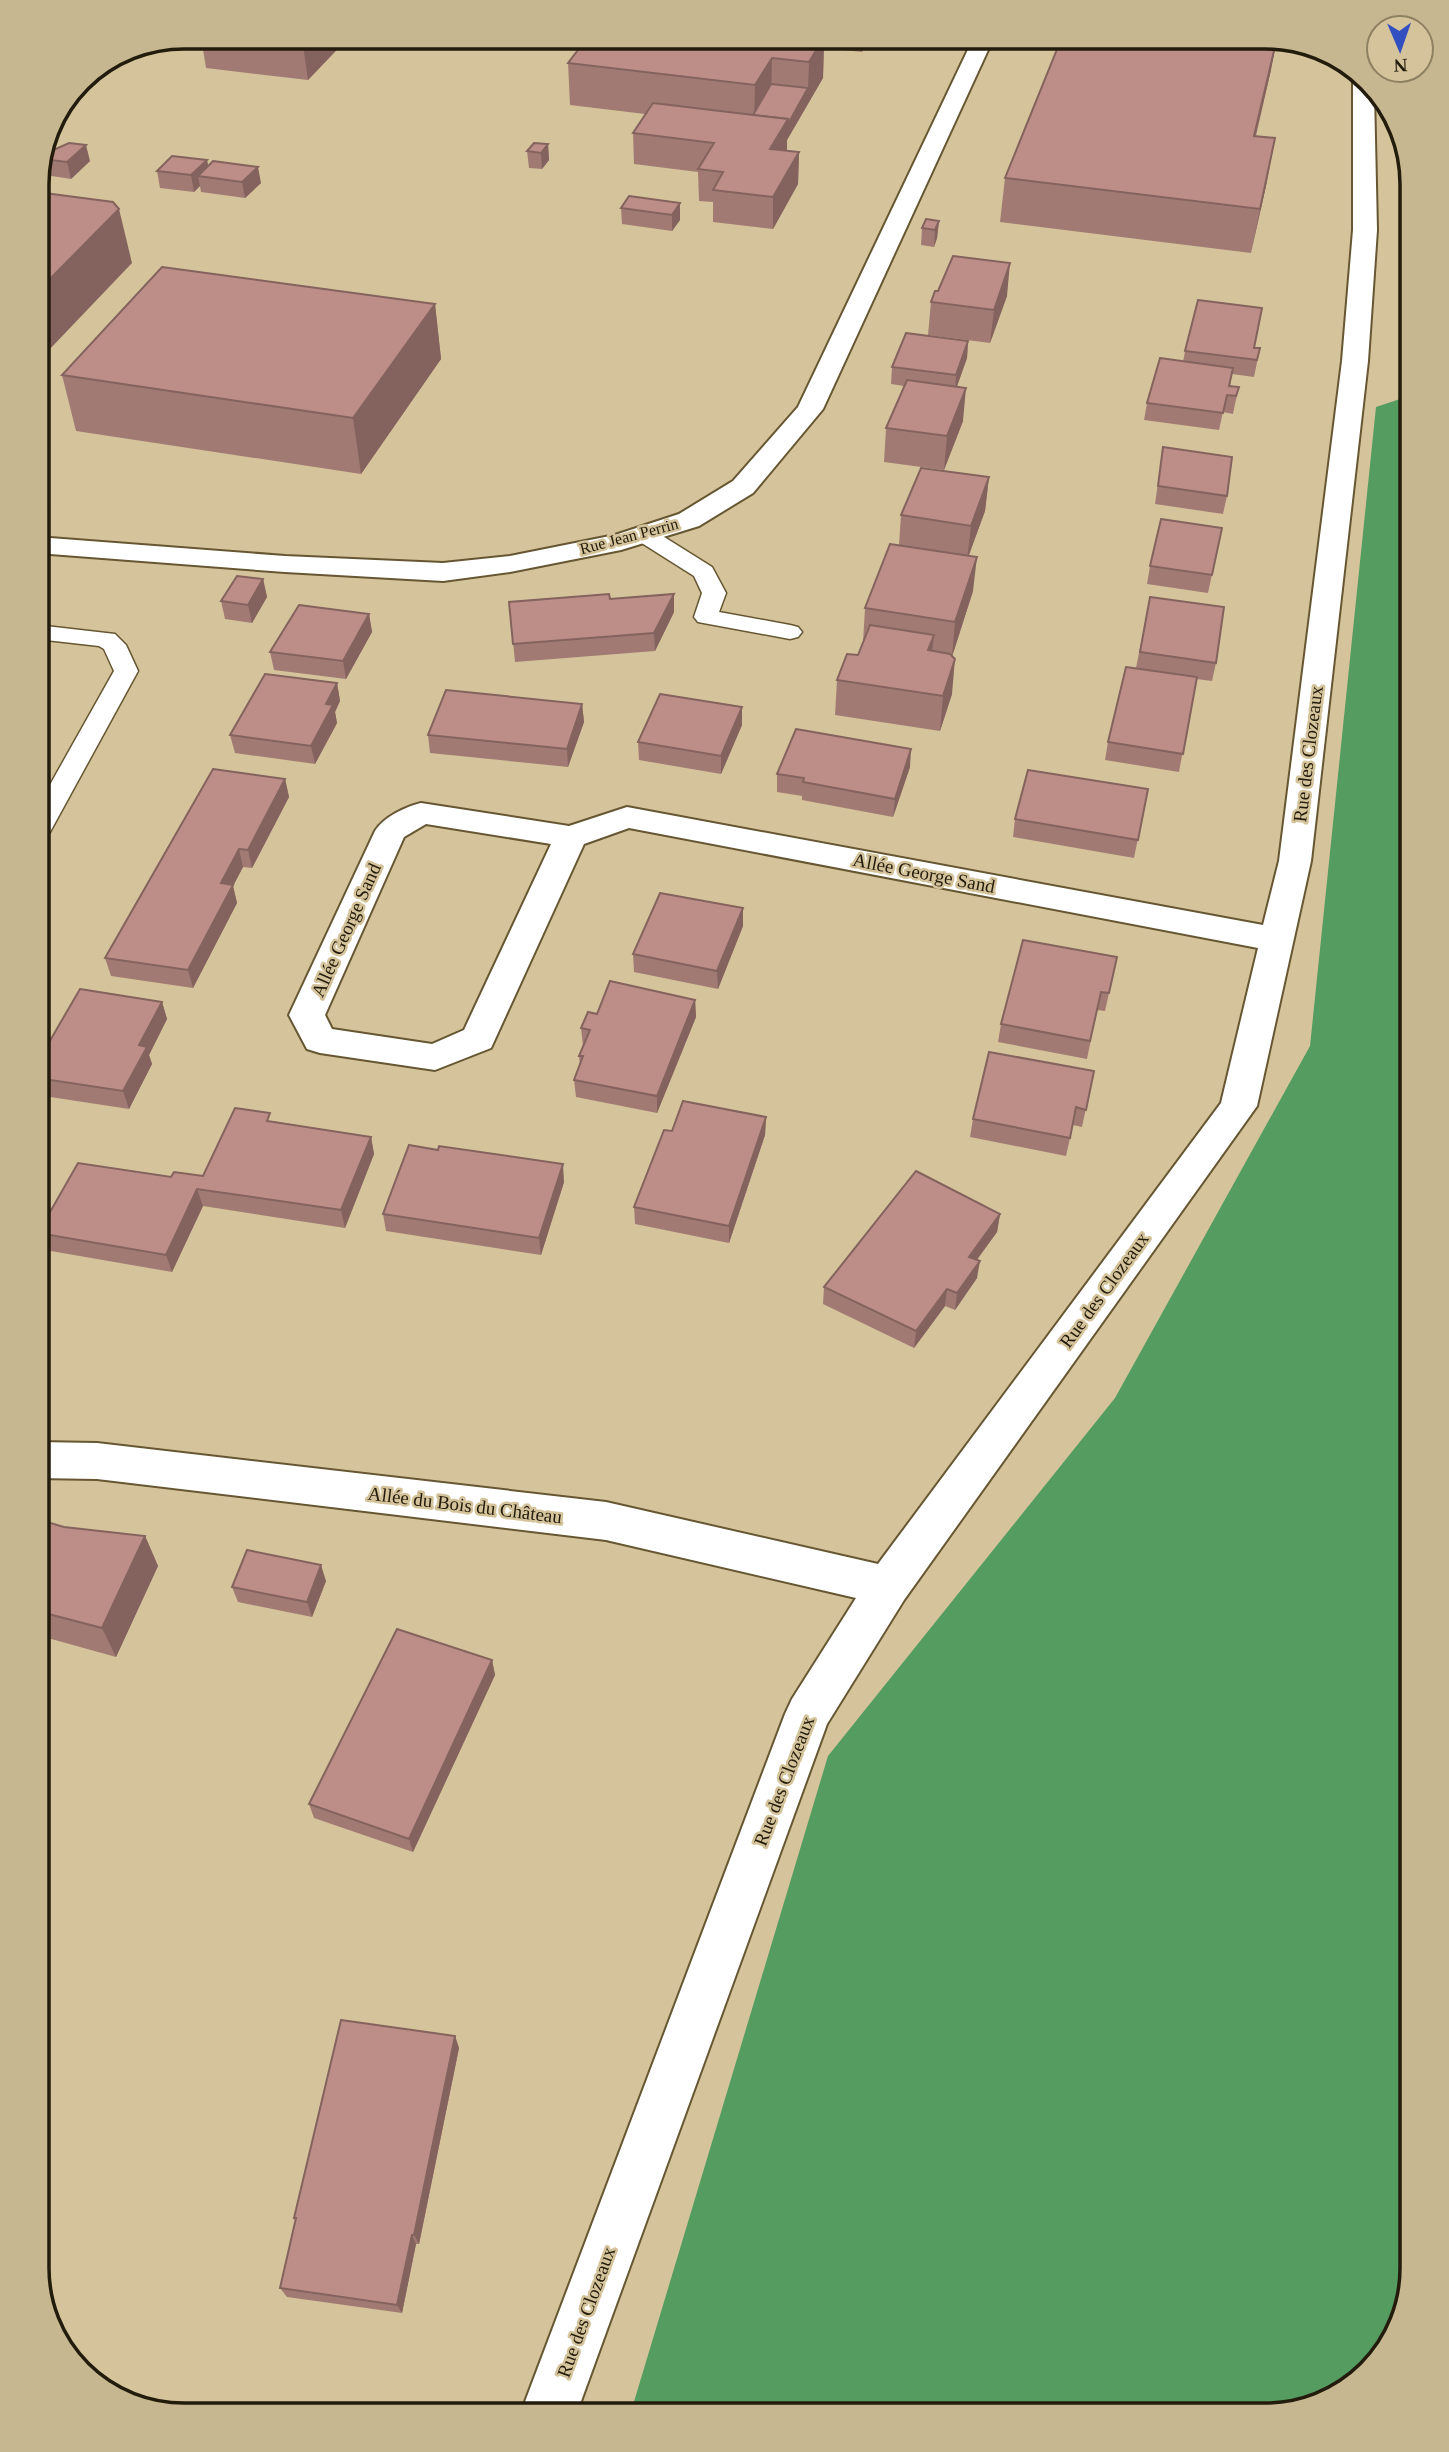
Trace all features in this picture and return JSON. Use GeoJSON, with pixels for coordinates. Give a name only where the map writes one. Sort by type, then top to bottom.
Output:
{"type":"FeatureCollection","features":[{"type":"Feature","properties":{"kind":"street","name":"Rue Jean Perrin"},"geometry":{"type":"LineString","coordinates":[[49,546],[285,564],[443,572],[522,561],[621,542],[689,520],[743,487],[810,409],[978,49]]}},
{"type":"Feature","properties":{"kind":"street","name":"Rue des Clozeaux"},"geometry":{"type":"LineString","coordinates":[[552,2403],[808,1714],[888,1586],[1239,1106],[1295,861],[1355,361],[1365,230],[1363,92]]}},
{"type":"Feature","properties":{"kind":"street","name":"Allée George Sand"},"geometry":{"type":"LineString","coordinates":[[571,837],[478,1039],[435,1057],[320,1040],[307,1015],[391,831],[421,813],[571,837],[627,817],[1279,940]]}},
{"type":"Feature","properties":{"kind":"street","name":"Allée du Bois du Château"},"geometry":{"type":"LineString","coordinates":[[49,1460],[97,1461],[606,1521],[888,1586]]}},
{"type":"Feature","properties":{"kind":"lane"},"geometry":{"type":"LineString","coordinates":[[645,535],[704,572],[714,593],[706,617],[790,632]]}},
{"type":"Feature","properties":{"kind":"lane"},"geometry":{"type":"LineString","coordinates":[[49,633],[107,639],[114,645],[127,671],[49,811]]}},
{"type":"Feature","properties":{"kind":"green space"},"geometry":{"type":"Polygon","coordinates":[[[1400,399],[1400,2268],[1393,2311],[1377,2343],[1354,2369],[1340,2380],[1308,2396],[1274,2403],[634,2403],[828,1756],[1115,1398],[1310,1046],[1376,407],[1400,399]]]}},
{"type":"Feature","properties":{"kind":"building"},"geometry":{"type":"Polygon","coordinates":[[[579,49],[817,49],[809,62],[772,58],[755,85],[568,63],[579,49]]]}},
{"type":"Feature","properties":{"kind":"building"},"geometry":{"type":"Polygon","coordinates":[[[1057,49],[1274,49],[1254,136],[1275,138],[1260,209],[1005,178],[1057,49]]]}},
{"type":"Feature","properties":{"kind":"building"},"geometry":{"type":"Polygon","coordinates":[[[771,84],[808,88],[788,124],[788,119],[753,115],[771,84]]]}},
{"type":"Feature","properties":{"kind":"building"},"geometry":{"type":"Polygon","coordinates":[[[653,103],[788,119],[770,149],[799,152],[773,197],[713,190],[723,172],[698,169],[714,143],[633,133],[653,103]]]}},
{"type":"Feature","properties":{"kind":"building"},"geometry":{"type":"Polygon","coordinates":[[[69,143],[86,145],[67,162],[51,160],[54,150],[69,143]]]}},
{"type":"Feature","properties":{"kind":"building"},"geometry":{"type":"Polygon","coordinates":[[[534,143],[548,144],[541,153],[527,151],[534,143]]]}},
{"type":"Feature","properties":{"kind":"building"},"geometry":{"type":"Polygon","coordinates":[[[172,156],[207,160],[191,175],[157,171],[172,156]]]}},
{"type":"Feature","properties":{"kind":"building"},"geometry":{"type":"Polygon","coordinates":[[[213,161],[258,167],[242,182],[198,176],[213,161]]]}},
{"type":"Feature","properties":{"kind":"building"},"geometry":{"type":"Polygon","coordinates":[[[49,194],[113,202],[119,209],[49,280],[49,194]]]}},
{"type":"Feature","properties":{"kind":"building"},"geometry":{"type":"Polygon","coordinates":[[[629,196],[680,203],[672,215],[621,208],[629,196]]]}},
{"type":"Feature","properties":{"kind":"building"},"geometry":{"type":"Polygon","coordinates":[[[926,219],[939,221],[935,230],[922,228],[926,219]]]}},
{"type":"Feature","properties":{"kind":"building"},"geometry":{"type":"Polygon","coordinates":[[[953,256],[1010,263],[994,310],[931,302],[953,256]]]}},
{"type":"Feature","properties":{"kind":"building"},"geometry":{"type":"Polygon","coordinates":[[[162,267],[435,304],[353,418],[62,375],[162,267]]]}},
{"type":"Feature","properties":{"kind":"building"},"geometry":{"type":"Polygon","coordinates":[[[1198,300],[1262,308],[1254,348],[1260,348],[1257,360],[1185,351],[1198,300]]]}},
{"type":"Feature","properties":{"kind":"building"},"geometry":{"type":"Polygon","coordinates":[[[906,333],[968,341],[956,375],[892,367],[906,333]]]}},
{"type":"Feature","properties":{"kind":"building"},"geometry":{"type":"Polygon","coordinates":[[[1160,358],[1233,368],[1229,386],[1239,387],[1236,396],[1227,395],[1223,413],[1147,403],[1160,358]]]}},
{"type":"Feature","properties":{"kind":"building"},"geometry":{"type":"Polygon","coordinates":[[[907,380],[966,388],[947,436],[886,428],[907,380]]]}},
{"type":"Feature","properties":{"kind":"building"},"geometry":{"type":"Polygon","coordinates":[[[1163,447],[1232,457],[1227,496],[1158,486],[1163,447]]]}},
{"type":"Feature","properties":{"kind":"building"},"geometry":{"type":"Polygon","coordinates":[[[921,468],[989,477],[971,526],[901,515],[921,468]]]}},
{"type":"Feature","properties":{"kind":"building"},"geometry":{"type":"Polygon","coordinates":[[[1161,519],[1222,528],[1212,575],[1150,566],[1161,519]]]}},
{"type":"Feature","properties":{"kind":"building"},"geometry":{"type":"Polygon","coordinates":[[[890,544],[977,557],[955,622],[865,608],[890,544]]]}},
{"type":"Feature","properties":{"kind":"building"},"geometry":{"type":"Polygon","coordinates":[[[237,576],[263,579],[248,605],[221,601],[237,576]]]}},
{"type":"Feature","properties":{"kind":"building"},"geometry":{"type":"Polygon","coordinates":[[[609,594],[610,599],[674,594],[654,633],[513,644],[509,602],[609,594]]]}},
{"type":"Feature","properties":{"kind":"building"},"geometry":{"type":"Polygon","coordinates":[[[1150,597],[1224,607],[1216,663],[1140,652],[1150,597]]]}},
{"type":"Feature","properties":{"kind":"building"},"geometry":{"type":"Polygon","coordinates":[[[299,605],[369,614],[343,661],[270,652],[299,605]]]}},
{"type":"Feature","properties":{"kind":"building"},"geometry":{"type":"Polygon","coordinates":[[[870,625],[934,635],[928,650],[950,654],[955,659],[943,696],[837,680],[847,654],[858,655],[870,625]]]}},
{"type":"Feature","properties":{"kind":"building"},"geometry":{"type":"Polygon","coordinates":[[[1126,667],[1197,677],[1183,754],[1108,742],[1126,667]]]}},
{"type":"Feature","properties":{"kind":"building"},"geometry":{"type":"Polygon","coordinates":[[[265,674],[337,683],[326,704],[333,705],[311,746],[230,735],[265,674]]]}},
{"type":"Feature","properties":{"kind":"building"},"geometry":{"type":"Polygon","coordinates":[[[446,690],[582,704],[567,749],[428,735],[446,690]]]}},
{"type":"Feature","properties":{"kind":"building"},"geometry":{"type":"Polygon","coordinates":[[[660,694],[742,707],[721,756],[638,742],[660,694]]]}},
{"type":"Feature","properties":{"kind":"building"},"geometry":{"type":"Polygon","coordinates":[[[796,729],[911,749],[895,799],[803,782],[804,778],[777,774],[796,729]]]}},
{"type":"Feature","properties":{"kind":"building"},"geometry":{"type":"Polygon","coordinates":[[[213,769],[285,779],[248,850],[239,849],[221,883],[233,885],[188,970],[105,958],[213,769]]]}},
{"type":"Feature","properties":{"kind":"building"},"geometry":{"type":"Polygon","coordinates":[[[1028,770],[1148,789],[1138,840],[1015,819],[1028,770]]]}},
{"type":"Feature","properties":{"kind":"building"},"geometry":{"type":"Polygon","coordinates":[[[660,893],[743,908],[717,971],[633,954],[660,893]]]}},
{"type":"Feature","properties":{"kind":"building"},"geometry":{"type":"Polygon","coordinates":[[[1023,940],[1117,957],[1109,993],[1101,992],[1090,1041],[1001,1024],[1023,940]]]}},
{"type":"Feature","properties":{"kind":"building"},"geometry":{"type":"Polygon","coordinates":[[[610,981],[695,1000],[657,1096],[574,1080],[583,1056],[579,1056],[590,1030],[581,1028],[588,1012],[597,1014],[610,981]]]}},
{"type":"Feature","properties":{"kind":"building"},"geometry":{"type":"Polygon","coordinates":[[[80,989],[162,1002],[139,1045],[147,1047],[123,1091],[49,1080],[49,1042],[80,989]]]}},
{"type":"Feature","properties":{"kind":"building"},"geometry":{"type":"Polygon","coordinates":[[[989,1052],[1094,1071],[1086,1110],[1076,1107],[1070,1138],[973,1119],[989,1052]]]}},
{"type":"Feature","properties":{"kind":"building"},"geometry":{"type":"Polygon","coordinates":[[[683,1101],[766,1117],[729,1226],[634,1207],[664,1130],[672,1131],[683,1101]]]}},
{"type":"Feature","properties":{"kind":"building"},"geometry":{"type":"Polygon","coordinates":[[[235,1108],[270,1113],[267,1121],[371,1137],[341,1210],[197,1189],[166,1255],[49,1235],[49,1214],[78,1163],[171,1177],[174,1172],[203,1176],[235,1108]]]}},
{"type":"Feature","properties":{"kind":"building"},"geometry":{"type":"Polygon","coordinates":[[[409,1145],[438,1150],[439,1146],[563,1164],[539,1238],[383,1214],[409,1145]]]}},
{"type":"Feature","properties":{"kind":"building"},"geometry":{"type":"Polygon","coordinates":[[[916,1171],[1000,1214],[969,1257],[980,1261],[957,1293],[947,1289],[916,1331],[824,1287],[916,1171]]]}},
{"type":"Feature","properties":{"kind":"building"},"geometry":{"type":"Polygon","coordinates":[[[49,1523],[64,1527],[145,1536],[102,1628],[49,1614],[49,1523]]]}},
{"type":"Feature","properties":{"kind":"building"},"geometry":{"type":"Polygon","coordinates":[[[247,1550],[321,1565],[307,1602],[232,1587],[247,1550]]]}},
{"type":"Feature","properties":{"kind":"building"},"geometry":{"type":"Polygon","coordinates":[[[397,1629],[492,1660],[409,1839],[309,1804],[397,1629]]]}},
{"type":"Feature","properties":{"kind":"building"},"geometry":{"type":"Polygon","coordinates":[[[341,2020],[455,2036],[397,2305],[280,2288],[341,2020]]]}}]}
